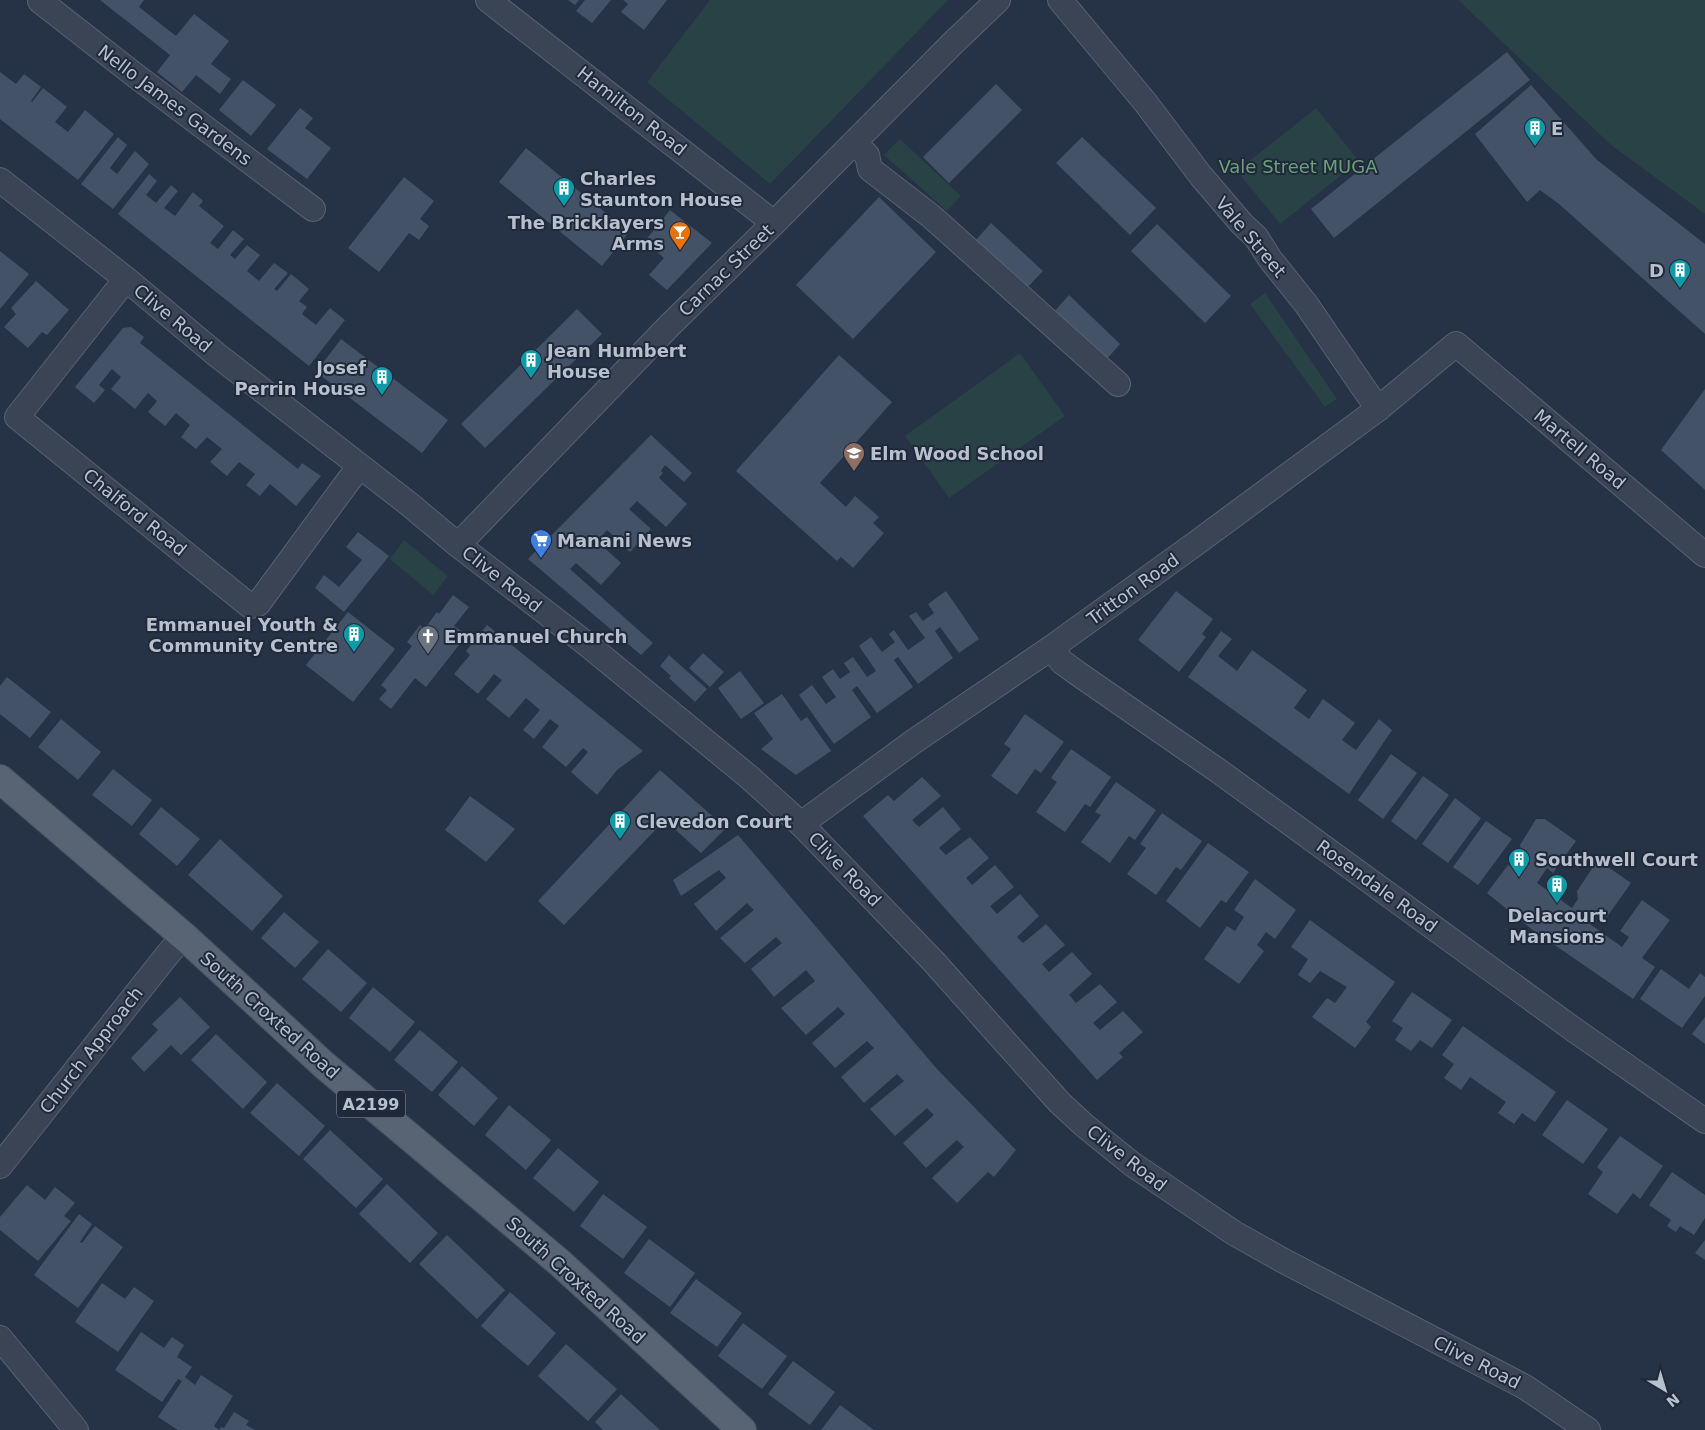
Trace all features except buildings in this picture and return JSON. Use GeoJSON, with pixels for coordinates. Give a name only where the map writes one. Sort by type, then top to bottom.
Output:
{"type":"FeatureCollection","features":[{"type":"Feature","properties":{"kind":"main road","name":"South Croxted Road"},"geometry":{"type":"LineString","coordinates":[[0,779],[186,938],[324,1065],[560,1263],[742,1430]]}},
{"type":"Feature","properties":{"kind":"street","name":"Nello James Gardens"},"geometry":{"type":"LineString","coordinates":[[41,0],[136,76],[313,209]]}},
{"type":"Feature","properties":{"kind":"street","name":"Hamilton Road"},"geometry":{"type":"LineString","coordinates":[[488,0],[774,223]]}},
{"type":"Feature","properties":{"kind":"street","name":"Carnac Street"},"geometry":{"type":"LineString","coordinates":[[458,545],[669,326],[998,0]]}},
{"type":"Feature","properties":{"kind":"street","name":"Vale Street"},"geometry":{"type":"LineString","coordinates":[[1060,0],[1145,102],[1202,176],[1242,224],[1256,237],[1306,304],[1378,409]]}},
{"type":"Feature","properties":{"kind":"street"},"geometry":{"type":"LineString","coordinates":[[854,142],[867,155],[870,169],[932,218],[1118,384]]}},
{"type":"Feature","properties":{"kind":"street","name":"Clive Road"},"geometry":{"type":"LineString","coordinates":[[0,180],[126,279],[217,355],[588,645],[749,777],[802,824],[934,962],[1060,1103],[1132,1164],[1179,1198],[1234,1233],[1525,1386],[1588,1430]]}},
{"type":"Feature","properties":{"kind":"street","name":"Chalford Road"},"geometry":{"type":"LineString","coordinates":[[126,279],[17,417],[250,606],[258,604],[360,467]]}},
{"type":"Feature","properties":{"kind":"street","name":"Tritton Road"},"geometry":{"type":"LineString","coordinates":[[802,824],[913,742],[1051,648],[1378,409],[1456,344]]}},
{"type":"Feature","properties":{"kind":"street","name":"Martell Road"},"geometry":{"type":"LineString","coordinates":[[1456,344],[1705,555]]}},
{"type":"Feature","properties":{"kind":"street","name":"Rosendale Road"},"geometry":{"type":"LineString","coordinates":[[1051,648],[1069,668],[1220,772],[1573,1029],[1705,1121]]}},
{"type":"Feature","properties":{"kind":"street","name":"Church Approach"},"geometry":{"type":"LineString","coordinates":[[0,1166],[174,946],[186,938]]}},
{"type":"Feature","properties":{"kind":"street"},"geometry":{"type":"LineString","coordinates":[[0,1338],[76,1430]]}},
{"type":"Feature","properties":{"kind":"green space"},"geometry":{"type":"Polygon","coordinates":[[[710,0],[948,0],[770,184],[647,82],[710,0]]]}},
{"type":"Feature","properties":{"kind":"green space"},"geometry":{"type":"Polygon","coordinates":[[[1458,0],[1705,0],[1705,214],[1611,145],[1458,0]]]}},
{"type":"Feature","properties":{"kind":"green space","name":"Vale Street MUGA"},"geometry":{"type":"Polygon","coordinates":[[[1316,108],[1359,161],[1280,224],[1237,171],[1316,108]]]}},
{"type":"Feature","properties":{"kind":"green space"},"geometry":{"type":"Polygon","coordinates":[[[900,139],[961,196],[947,211],[884,155],[900,139]]]}},
{"type":"Feature","properties":{"kind":"green space"},"geometry":{"type":"Polygon","coordinates":[[[1265,293],[1337,399],[1325,407],[1250,304],[1265,293]]]}},
{"type":"Feature","properties":{"kind":"green space"},"geometry":{"type":"Polygon","coordinates":[[[1020,353],[1065,416],[949,498],[905,436],[1020,353]]]}},
{"type":"Feature","properties":{"kind":"green space"},"geometry":{"type":"Polygon","coordinates":[[[404,540],[448,576],[433,595],[390,559],[404,540]]]}},
{"type":"Feature","properties":{"kind":"place","name":"E"},"geometry":{"type":"Point","coordinates":[1535,147]}},
{"type":"Feature","properties":{"kind":"place","name":"Charles Staunton House"},"geometry":{"type":"Point","coordinates":[564,207]}},
{"type":"Feature","properties":{"kind":"place","name":"The Bricklayers Arms"},"geometry":{"type":"Point","coordinates":[680,251]}},
{"type":"Feature","properties":{"kind":"place","name":"D"},"geometry":{"type":"Point","coordinates":[1680,289]}},
{"type":"Feature","properties":{"kind":"place","name":"Jean Humbert House"},"geometry":{"type":"Point","coordinates":[531,379]}},
{"type":"Feature","properties":{"kind":"place","name":"Josef Perrin House"},"geometry":{"type":"Point","coordinates":[382,396]}},
{"type":"Feature","properties":{"kind":"place","name":"Elm Wood School"},"geometry":{"type":"Point","coordinates":[854,472]}},
{"type":"Feature","properties":{"kind":"place","name":"Manani News"},"geometry":{"type":"Point","coordinates":[541,559]}},
{"type":"Feature","properties":{"kind":"place","name":"Emmanuel Youth & Community Centre"},"geometry":{"type":"Point","coordinates":[354,653]}},
{"type":"Feature","properties":{"kind":"place","name":"Emmanuel Church"},"geometry":{"type":"Point","coordinates":[428,655]}},
{"type":"Feature","properties":{"kind":"place","name":"Clevedon Court"},"geometry":{"type":"Point","coordinates":[620,840]}},
{"type":"Feature","properties":{"kind":"place","name":"Southwell Court"},"geometry":{"type":"Point","coordinates":[1519,878]}},
{"type":"Feature","properties":{"kind":"place","name":"Delacourt Mansions"},"geometry":{"type":"Point","coordinates":[1557,904]}}]}
